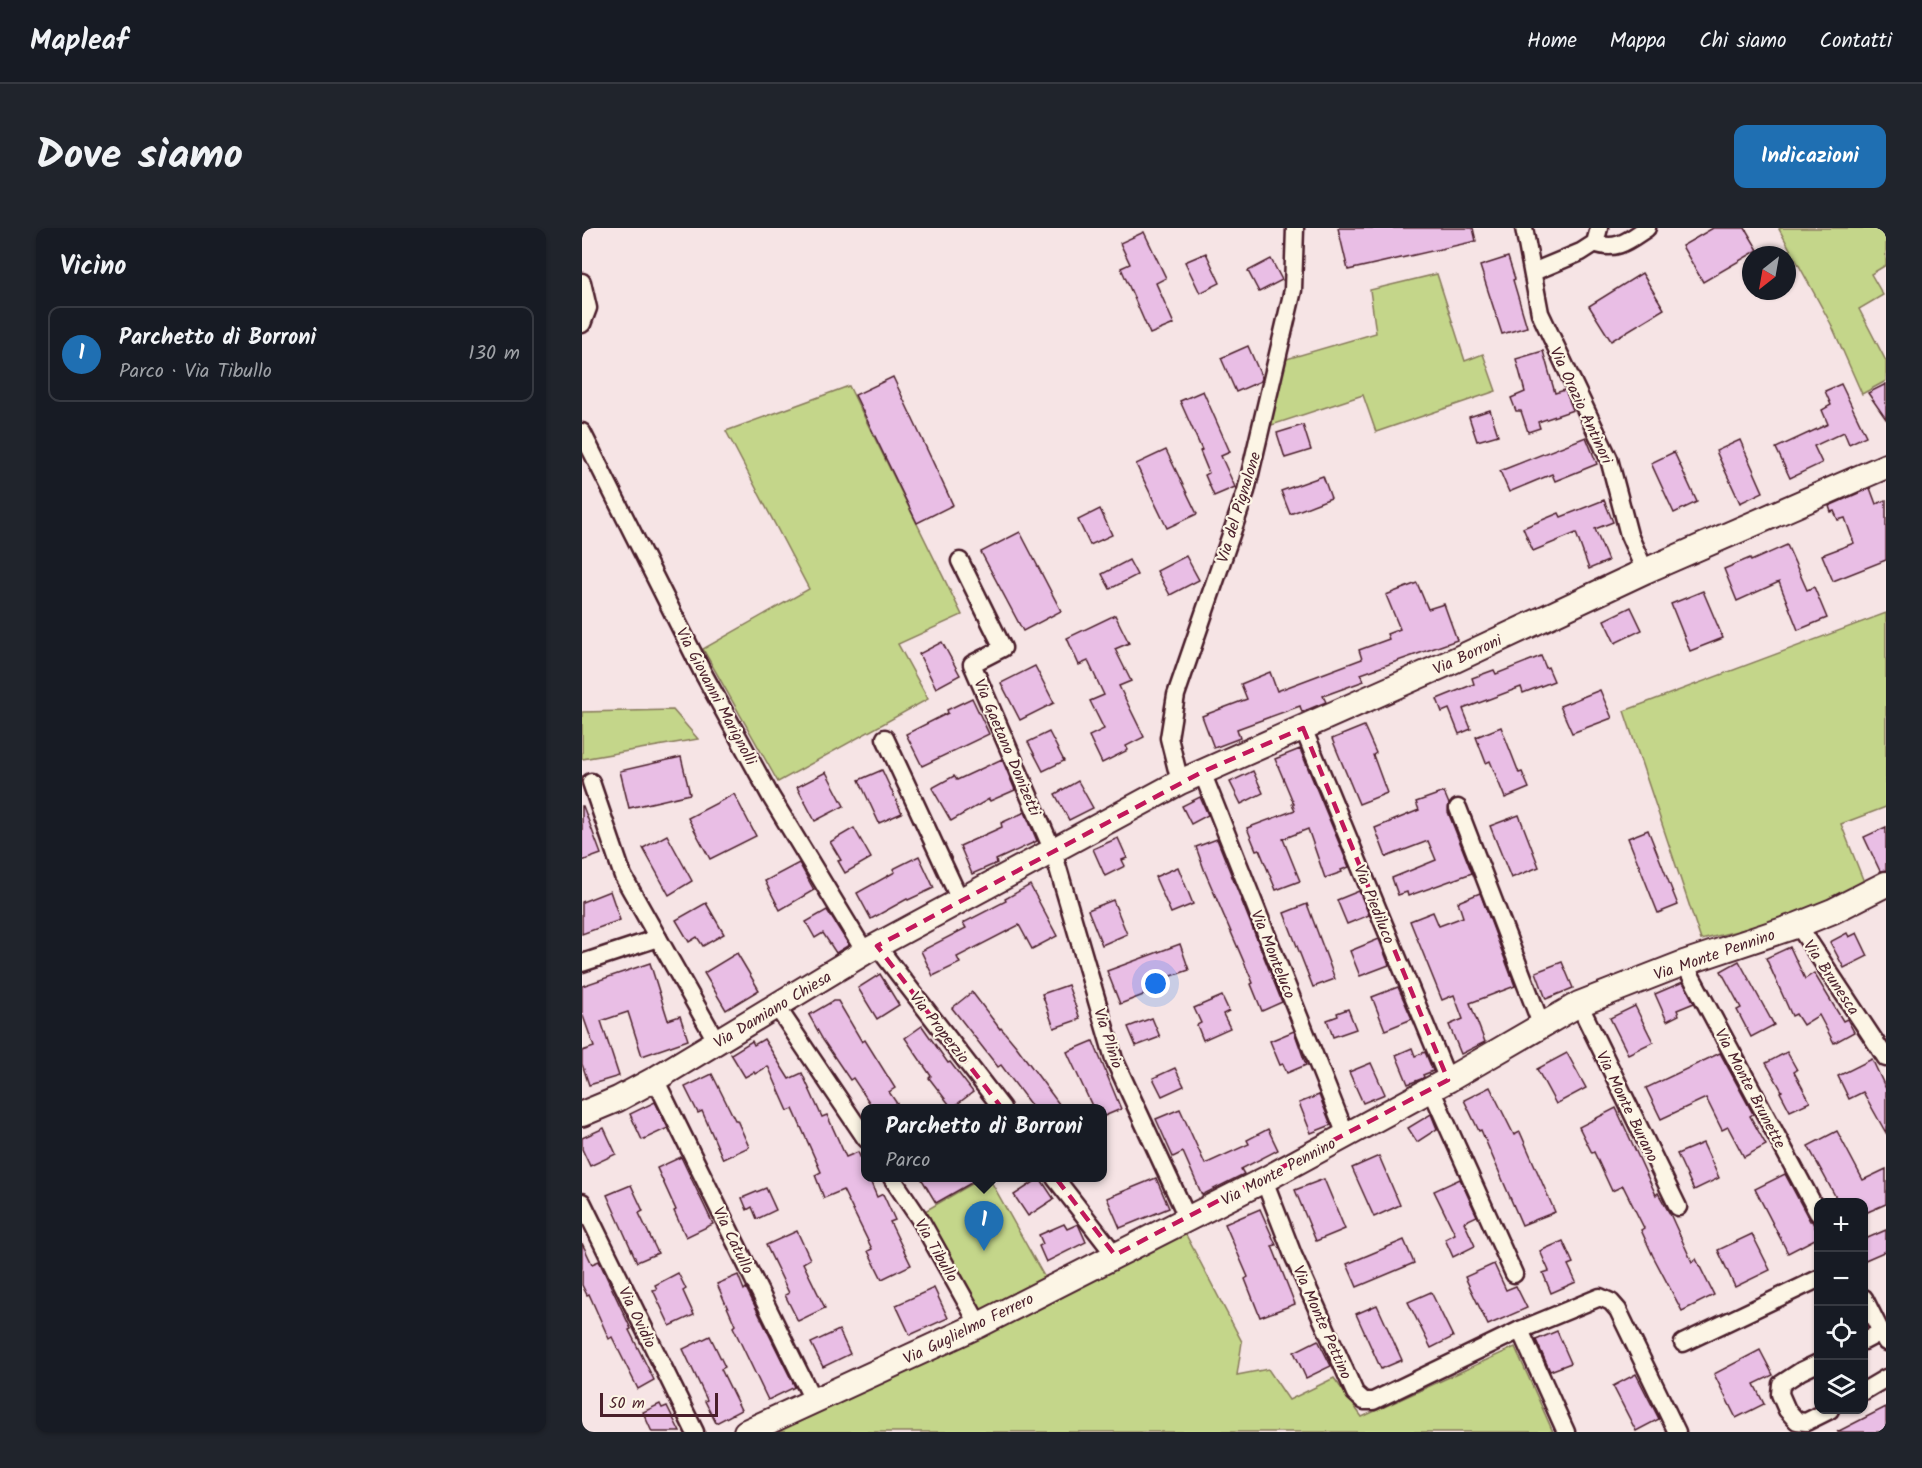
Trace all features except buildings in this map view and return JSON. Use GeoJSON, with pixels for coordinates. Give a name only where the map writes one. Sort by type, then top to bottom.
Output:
{"type":"FeatureCollection","features":[{"type":"Feature","properties":{"kind":"street","name":"Via del Pignalone"},"geometry":{"type":"LineString","coordinates":[[1179,782],[1169,738],[1176,695],[1246,491],[1293,290],[1295,228]]}},
{"type":"Feature","properties":{"kind":"street","name":"Via Orazio Antinori"},"geometry":{"type":"LineString","coordinates":[[1524,228],[1540,313],[1609,459],[1629,535],[1645,571]]}},
{"type":"Feature","properties":{"kind":"street"},"geometry":{"type":"LineString","coordinates":[[1533,272],[1581,252],[1597,236],[1606,248],[1613,247],[1647,228]]}},
{"type":"Feature","properties":{"kind":"street"},"geometry":{"type":"LineString","coordinates":[[582,282],[588,308],[582,324]]}},
{"type":"Feature","properties":{"kind":"street","name":"Via Giovanni Marignolli"},"geometry":{"type":"LineString","coordinates":[[582,432],[703,673],[771,797],[871,949]]}},
{"type":"Feature","properties":{"kind":"street","name":"Via Borroni"},"geometry":{"type":"LineString","coordinates":[[1053,851],[1179,782],[1464,656],[1645,571],[1886,466]]}},
{"type":"Feature","properties":{"kind":"street","name":"Via Gaetano Donizetti"},"geometry":{"type":"LineString","coordinates":[[960,561],[1003,648],[972,664],[1053,851]]}},
{"type":"Feature","properties":{"kind":"street","name":"Via Piediluco"},"geometry":{"type":"LineString","coordinates":[[1303,728],[1439,1084]]}},
{"type":"Feature","properties":{"kind":"street"},"geometry":{"type":"LineString","coordinates":[[885,738],[960,900]]}},
{"type":"Feature","properties":{"kind":"street","name":"Via Monteluco"},"geometry":{"type":"LineString","coordinates":[[1202,772],[1346,1135]]}},
{"type":"Feature","properties":{"kind":"street"},"geometry":{"type":"LineString","coordinates":[[591,782],[623,876],[717,1042]]}},
{"type":"Feature","properties":{"kind":"street"},"geometry":{"type":"LineString","coordinates":[[1458,808],[1541,1024]]}},
{"type":"Feature","properties":{"kind":"street","name":"Via Damiano Chiesa"},"geometry":{"type":"LineString","coordinates":[[582,1114],[655,1080],[871,949],[1053,851]]}},
{"type":"Feature","properties":{"kind":"street","name":"Via Plinio"},"geometry":{"type":"LineString","coordinates":[[1053,851],[1114,1059],[1187,1217]]}},
{"type":"Feature","properties":{"kind":"street","name":"Via Monte Pennino"},"geometry":{"type":"LineString","coordinates":[[1187,1217],[1264,1180],[1579,1004],[1684,963],[1798,925],[1833,911],[1886,884]]}},
{"type":"Feature","properties":{"kind":"street","name":"Via Brunesca"},"geometry":{"type":"LineString","coordinates":[[1798,925],[1886,1059]]}},
{"type":"Feature","properties":{"kind":"street"},"geometry":{"type":"LineString","coordinates":[[582,963],[658,938]]}},
{"type":"Feature","properties":{"kind":"street","name":"Via Properzio"},"geometry":{"type":"LineString","coordinates":[[871,949],[999,1104]]}},
{"type":"Feature","properties":{"kind":"street","name":"Via Monte Brunette"},"geometry":{"type":"LineString","coordinates":[[1684,963],[1814,1206]]}},
{"type":"Feature","properties":{"kind":"street","name":"Via Monte Burano"},"geometry":{"type":"LineString","coordinates":[[1579,1004],[1678,1207]]}},
{"type":"Feature","properties":{"kind":"street"},"geometry":{"type":"LineString","coordinates":[[777,1007],[861,1132]]}},
{"type":"Feature","properties":{"kind":"street","name":"Via Catullo"},"geometry":{"type":"LineString","coordinates":[[655,1080],[813,1400]]}},
{"type":"Feature","properties":{"kind":"street"},"geometry":{"type":"LineString","coordinates":[[1439,1084],[1514,1274]]}},
{"type":"Feature","properties":{"kind":"street","name":"Via Monte Pettino"},"geometry":{"type":"LineString","coordinates":[[1264,1180],[1293,1255],[1354,1393],[1364,1401],[1373,1401],[1520,1330],[1600,1297],[1611,1302],[1618,1310],[1677,1432]]}},
{"type":"Feature","properties":{"kind":"street","name":"Via Tibullo"},"geometry":{"type":"LineString","coordinates":[[895,1182],[921,1221],[979,1325]]}},
{"type":"Feature","properties":{"kind":"street"},"geometry":{"type":"LineString","coordinates":[[1058,1182],[1115,1255]]}},
{"type":"Feature","properties":{"kind":"street","name":"Via Ovidio"},"geometry":{"type":"LineString","coordinates":[[582,1202],[695,1432]]}},
{"type":"Feature","properties":{"kind":"street","name":"Via Guglielmo Ferrero"},"geometry":{"type":"LineString","coordinates":[[746,1432],[979,1325],[1187,1217]]}},
{"type":"Feature","properties":{"kind":"street"},"geometry":{"type":"LineString","coordinates":[[1683,1343],[1814,1281]]}},
{"type":"Feature","properties":{"kind":"street"},"geometry":{"type":"LineString","coordinates":[[1867,1306],[1884,1337],[1868,1340]]}},
{"type":"Feature","properties":{"kind":"street"},"geometry":{"type":"LineString","coordinates":[[1520,1330],[1566,1432]]}},
{"type":"Feature","properties":{"kind":"street"},"geometry":{"type":"LineString","coordinates":[[1814,1365],[1781,1384],[1780,1394],[1787,1410],[1797,1421],[1806,1422],[1822,1414]]}},
{"type":"Feature","properties":{"kind":"street"},"geometry":{"type":"LineString","coordinates":[[1868,1388],[1886,1378]]}},
{"type":"Feature","properties":{"kind":"highlighted area"},"geometry":{"type":"Polygon","coordinates":[[[1303,728],[1448,1080],[1115,1255],[877,946],[1202,772],[1303,728]]]}},
{"type":"Feature","properties":{"kind":"green space"},"geometry":{"type":"Polygon","coordinates":[[[1886,228],[1886,265],[1871,274],[1883,295],[1859,309],[1886,361],[1886,381],[1862,394],[1831,324],[1796,260],[1796,246],[1788,246],[1779,229],[1886,228]]]}},
{"type":"Feature","properties":{"kind":"green space"},"geometry":{"type":"Polygon","coordinates":[[[1437,274],[1465,361],[1483,354],[1496,391],[1376,432],[1363,395],[1269,426],[1283,360],[1376,333],[1370,290],[1437,274]]]}},
{"type":"Feature","properties":{"kind":"green space"},"geometry":{"type":"Polygon","coordinates":[[[849,386],[962,615],[898,644],[928,699],[778,782],[703,649],[809,589],[726,431],[849,386]]]}},
{"type":"Feature","properties":{"kind":"green space"},"geometry":{"type":"Polygon","coordinates":[[[1886,613],[1886,807],[1841,824],[1866,887],[1789,918],[1701,940],[1624,711],[1886,613]]]}},
{"type":"Feature","properties":{"kind":"green space"},"geometry":{"type":"Polygon","coordinates":[[[673,710],[698,739],[582,759],[582,712],[673,710]]]}},
{"type":"Feature","properties":{"kind":"green space"},"geometry":{"type":"Polygon","coordinates":[[[975,1182],[991,1182],[1050,1287],[979,1325],[918,1215],[975,1182]]]}},
{"type":"Feature","properties":{"kind":"green space"},"geometry":{"type":"Polygon","coordinates":[[[1184,1231],[1242,1342],[1237,1375],[1268,1369],[1289,1400],[1334,1378],[1362,1417],[1515,1347],[1553,1432],[769,1432],[1184,1231]]]}},
{"type":"Feature","properties":{"kind":"place","name":"Parchetto di Borroni"},"geometry":{"type":"Point","coordinates":[984,1251]}}]}
